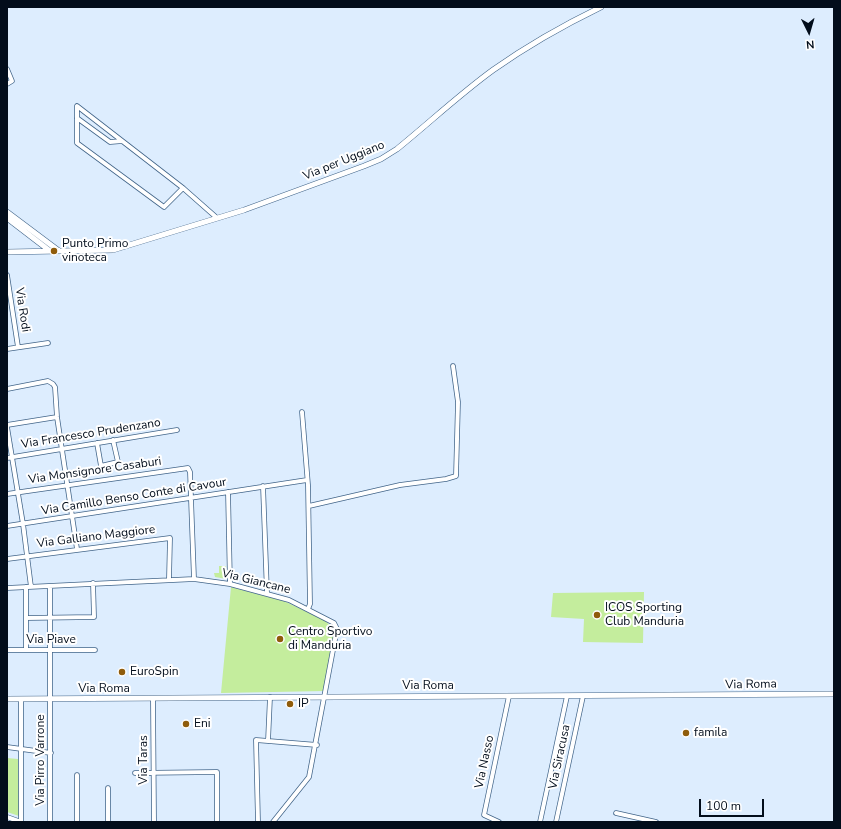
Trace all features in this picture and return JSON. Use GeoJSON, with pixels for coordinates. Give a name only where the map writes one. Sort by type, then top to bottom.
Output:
{"type":"FeatureCollection","features":[{"type":"Feature","properties":{"kind":"street","name":"Via per Uggiano"},"geometry":{"type":"LineString","coordinates":[[50,251],[113,250],[218,218],[382,159],[397,149],[487,75],[517,53],[601,7]]}},
{"type":"Feature","properties":{"kind":"street"},"geometry":{"type":"LineString","coordinates":[[7,69],[12,81],[7,84]]}},
{"type":"Feature","properties":{"kind":"street"},"geometry":{"type":"LineString","coordinates":[[183,188],[164,207],[77,143],[77,106],[183,188],[218,218]]}},
{"type":"Feature","properties":{"kind":"street"},"geometry":{"type":"LineString","coordinates":[[77,118],[110,142],[123,141]]}},
{"type":"Feature","properties":{"kind":"street"},"geometry":{"type":"LineString","coordinates":[[7,212],[59,251]]}},
{"type":"Feature","properties":{"kind":"street"},"geometry":{"type":"LineString","coordinates":[[7,218],[50,251]]}},
{"type":"Feature","properties":{"kind":"street"},"geometry":{"type":"LineString","coordinates":[[7,252],[50,251]]}},
{"type":"Feature","properties":{"kind":"street","name":"Via Rodi"},"geometry":{"type":"LineString","coordinates":[[7,275],[18,347]]}},
{"type":"Feature","properties":{"kind":"street"},"geometry":{"type":"LineString","coordinates":[[7,349],[48,343]]}},
{"type":"Feature","properties":{"kind":"street"},"geometry":{"type":"LineString","coordinates":[[309,506],[400,485],[446,479],[456,476],[458,402],[453,366]]}},
{"type":"Feature","properties":{"kind":"street"},"geometry":{"type":"LineString","coordinates":[[7,389],[48,380],[55,387],[57,417],[77,549]]}},
{"type":"Feature","properties":{"kind":"street"},"geometry":{"type":"LineString","coordinates":[[302,412],[309,506],[310,604],[308,609]]}},
{"type":"Feature","properties":{"kind":"street"},"geometry":{"type":"LineString","coordinates":[[26,650],[28,587],[27,556],[13,457],[7,426],[57,417]]}},
{"type":"Feature","properties":{"kind":"street","name":"Via Francesco Prudenzano"},"geometry":{"type":"LineString","coordinates":[[7,458],[177,430]]}},
{"type":"Feature","properties":{"kind":"street"},"geometry":{"type":"LineString","coordinates":[[97,443],[101,466],[118,462],[113,440]]}},
{"type":"Feature","properties":{"kind":"street","name":"Via Monsignore Casaburi"},"geometry":{"type":"LineString","coordinates":[[7,494],[187,468],[190,472],[190,498]]}},
{"type":"Feature","properties":{"kind":"street","name":"Via Camillo Benso Conte di Cavour"},"geometry":{"type":"LineString","coordinates":[[7,526],[307,480]]}},
{"type":"Feature","properties":{"kind":"street"},"geometry":{"type":"LineString","coordinates":[[263,486],[267,593]]}},
{"type":"Feature","properties":{"kind":"street"},"geometry":{"type":"LineString","coordinates":[[228,492],[230,584]]}},
{"type":"Feature","properties":{"kind":"street"},"geometry":{"type":"LineString","coordinates":[[190,498],[194,579]]}},
{"type":"Feature","properties":{"kind":"street","name":"Via Galliano Maggiore"},"geometry":{"type":"LineString","coordinates":[[7,559],[170,538],[169,579]]}},
{"type":"Feature","properties":{"kind":"street","name":"Via Giancane"},"geometry":{"type":"LineString","coordinates":[[7,588],[169,579],[194,579],[230,584],[289,600],[327,618],[334,623],[337,629],[326,696]]}},
{"type":"Feature","properties":{"kind":"street"},"geometry":{"type":"LineString","coordinates":[[26,618],[94,617],[93,583]]}},
{"type":"Feature","properties":{"kind":"street","name":"Via Pirro Varrone"},"geometry":{"type":"LineString","coordinates":[[50,586],[50,822]]}},
{"type":"Feature","properties":{"kind":"street","name":"Via Piave"},"geometry":{"type":"LineString","coordinates":[[7,650],[95,650]]}},
{"type":"Feature","properties":{"kind":"street","name":"Via Roma"},"geometry":{"type":"LineString","coordinates":[[7,699],[834,694]]}},
{"type":"Feature","properties":{"kind":"street"},"geometry":{"type":"LineString","coordinates":[[274,822],[309,777],[326,696]]}},
{"type":"Feature","properties":{"kind":"street","name":"Via Nasso"},"geometry":{"type":"LineString","coordinates":[[499,822],[486,818],[484,815],[509,696]]}},
{"type":"Feature","properties":{"kind":"street"},"geometry":{"type":"LineString","coordinates":[[540,822],[567,696]]}},
{"type":"Feature","properties":{"kind":"street","name":"Via Siracusa"},"geometry":{"type":"LineString","coordinates":[[556,822],[583,696]]}},
{"type":"Feature","properties":{"kind":"street"},"geometry":{"type":"LineString","coordinates":[[268,741],[270,697]]}},
{"type":"Feature","properties":{"kind":"street"},"geometry":{"type":"LineString","coordinates":[[7,817],[21,822],[21,699]]}},
{"type":"Feature","properties":{"kind":"street","name":"Via Taras"},"geometry":{"type":"LineString","coordinates":[[153,699],[154,822]]}},
{"type":"Feature","properties":{"kind":"street"},"geometry":{"type":"LineString","coordinates":[[258,822],[256,740],[316,745]]}},
{"type":"Feature","properties":{"kind":"street"},"geometry":{"type":"LineString","coordinates":[[7,747],[51,753]]}},
{"type":"Feature","properties":{"kind":"street"},"geometry":{"type":"LineString","coordinates":[[135,773],[217,772],[217,822]]}},
{"type":"Feature","properties":{"kind":"street"},"geometry":{"type":"LineString","coordinates":[[77,775],[77,822]]}},
{"type":"Feature","properties":{"kind":"street"},"geometry":{"type":"LineString","coordinates":[[108,788],[108,822]]}},
{"type":"Feature","properties":{"kind":"street"},"geometry":{"type":"LineString","coordinates":[[616,813],[636,820],[656,822]]}},
{"type":"Feature","properties":{"kind":"green space"},"geometry":{"type":"Polygon","coordinates":[[[219,566],[226,566],[227,579],[215,577],[214,573],[219,573],[219,566]]]}},
{"type":"Feature","properties":{"kind":"green space","name":"Centro Sportivo di Manduria"},"geometry":{"type":"Polygon","coordinates":[[[231,587],[284,601],[324,620],[332,627],[334,637],[325,691],[221,693],[231,587]]]}},
{"type":"Feature","properties":{"kind":"green space","name":"ICOS Sporting Club Manduria"},"geometry":{"type":"Polygon","coordinates":[[[644,592],[643,643],[583,642],[584,619],[551,617],[553,593],[644,592]]]}},
{"type":"Feature","properties":{"kind":"green space"},"geometry":{"type":"Polygon","coordinates":[[[7,758],[18,759],[19,816],[7,812],[7,758]]]}},
{"type":"Feature","properties":{"kind":"place","name":"Punto Primo vinoteca"},"geometry":{"type":"Point","coordinates":[54,251]}},
{"type":"Feature","properties":{"kind":"place","name":"ICOS Sporting Club Manduria"},"geometry":{"type":"Point","coordinates":[597,615]}},
{"type":"Feature","properties":{"kind":"place","name":"Centro Sportivo di Manduria"},"geometry":{"type":"Point","coordinates":[280,639]}},
{"type":"Feature","properties":{"kind":"place","name":"EuroSpin"},"geometry":{"type":"Point","coordinates":[122,672]}},
{"type":"Feature","properties":{"kind":"place","name":"IP"},"geometry":{"type":"Point","coordinates":[290,704]}},
{"type":"Feature","properties":{"kind":"place","name":"Eni"},"geometry":{"type":"Point","coordinates":[186,724]}},
{"type":"Feature","properties":{"kind":"place","name":"famila"},"geometry":{"type":"Point","coordinates":[686,733]}}]}
